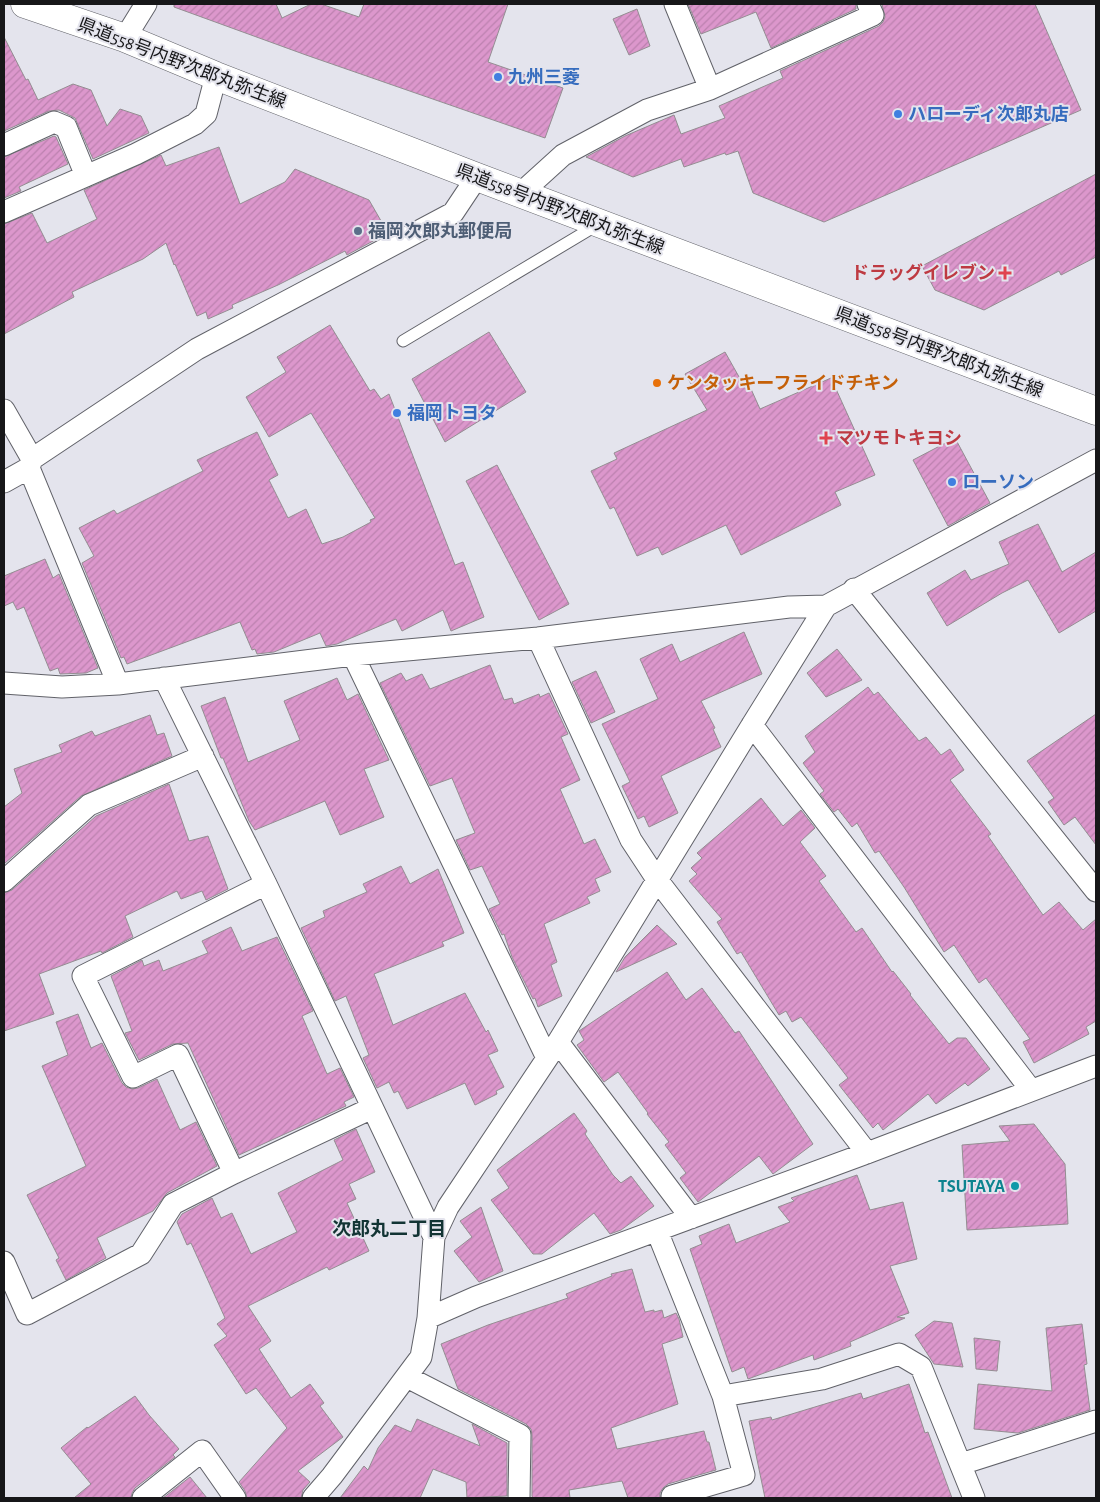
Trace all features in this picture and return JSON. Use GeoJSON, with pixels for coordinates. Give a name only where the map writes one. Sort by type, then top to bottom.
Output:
{"type":"FeatureCollection","features":[{"type":"Feature","properties":{"kind":"main road","name":"県道558号内野次郎丸弥生線"},"geometry":{"type":"LineString","coordinates":[[24,4],[125,38],[216,76],[598,224],[1096,411]]}},
{"type":"Feature","properties":{"kind":"street"},"geometry":{"type":"LineString","coordinates":[[125,38],[146,4]]}},
{"type":"Feature","properties":{"kind":"street"},"geometry":{"type":"LineString","coordinates":[[675,4],[710,89]]}},
{"type":"Feature","properties":{"kind":"street"},"geometry":{"type":"LineString","coordinates":[[520,194],[563,155],[647,110],[710,89],[873,15],[868,4]]}},
{"type":"Feature","properties":{"kind":"street"},"geometry":{"type":"LineString","coordinates":[[4,212],[136,154],[196,124],[206,114],[216,76]]}},
{"type":"Feature","properties":{"kind":"street"},"geometry":{"type":"LineString","coordinates":[[4,145],[54,122],[66,127],[86,176]]}},
{"type":"Feature","properties":{"kind":"street"},"geometry":{"type":"LineString","coordinates":[[4,482],[198,349],[453,213],[477,177]]}},
{"type":"Feature","properties":{"kind":"street"},"geometry":{"type":"LineString","coordinates":[[4,410],[30,463],[118,684]]}},
{"type":"Feature","properties":{"kind":"street"},"geometry":{"type":"LineString","coordinates":[[313,1498],[332,1476],[422,1357],[428,1318],[434,1237],[448,1207],[553,1050],[826,606],[854,589],[1096,460]]}},
{"type":"Feature","properties":{"kind":"street"},"geometry":{"type":"LineString","coordinates":[[854,589],[1096,891]]}},
{"type":"Feature","properties":{"kind":"street"},"geometry":{"type":"LineString","coordinates":[[4,683],[62,686],[118,684],[352,655],[538,638],[789,607],[826,606]]}},
{"type":"Feature","properties":{"kind":"street"},"geometry":{"type":"LineString","coordinates":[[538,638],[632,840],[658,880],[867,1153]]}},
{"type":"Feature","properties":{"kind":"street"},"geometry":{"type":"LineString","coordinates":[[352,655],[553,1050],[691,1218]]}},
{"type":"Feature","properties":{"kind":"street"},"geometry":{"type":"LineString","coordinates":[[164,678],[266,884],[434,1237]]}},
{"type":"Feature","properties":{"kind":"street"},"geometry":{"type":"LineString","coordinates":[[752,725],[1031,1090]]}},
{"type":"Feature","properties":{"kind":"street"},"geometry":{"type":"LineString","coordinates":[[4,881],[89,805],[203,756]]}},
{"type":"Feature","properties":{"kind":"street"},"geometry":{"type":"LineString","coordinates":[[234,1173],[178,1055],[133,1077],[83,976],[266,884]]}},
{"type":"Feature","properties":{"kind":"street"},"geometry":{"type":"LineString","coordinates":[[428,1318],[476,1297],[867,1153],[1096,1066]]}},
{"type":"Feature","properties":{"kind":"street"},"geometry":{"type":"LineString","coordinates":[[4,1262],[27,1314],[141,1254],[173,1204],[372,1108]]}},
{"type":"Feature","properties":{"kind":"street"},"geometry":{"type":"LineString","coordinates":[[657,1231],[722,1396],[744,1475],[672,1496]]}},
{"type":"Feature","properties":{"kind":"street"},"geometry":{"type":"LineString","coordinates":[[722,1396],[822,1379],[899,1354],[921,1366],[974,1498]]}},
{"type":"Feature","properties":{"kind":"street"},"geometry":{"type":"LineString","coordinates":[[407,1377],[520,1434],[519,1498]]}},
{"type":"Feature","properties":{"kind":"street"},"geometry":{"type":"LineString","coordinates":[[961,1464],[1096,1421]]}},
{"type":"Feature","properties":{"kind":"street"},"geometry":{"type":"LineString","coordinates":[[143,1498],[202,1451],[235,1498]]}},
{"type":"Feature","properties":{"kind":"lane"},"geometry":{"type":"LineString","coordinates":[[403,341],[598,224]]}},
{"type":"Feature","properties":{"kind":"building"},"geometry":{"type":"Polygon","coordinates":[[[174,4],[276,4],[282,18],[311,4],[321,4],[359,17],[364,4],[508,4],[488,62],[563,88],[545,138],[306,55],[174,7],[174,4]]]}},
{"type":"Feature","properties":{"kind":"building"},"geometry":{"type":"Polygon","coordinates":[[[688,4],[856,4],[856,9],[771,48],[756,12],[701,34],[688,4]]]}},
{"type":"Feature","properties":{"kind":"building","name":"ハローディ次郎丸店"},"geometry":{"type":"Polygon","coordinates":[[[882,4],[1035,4],[1081,110],[824,222],[753,193],[738,151],[726,155],[725,153],[684,167],[681,159],[633,177],[586,157],[625,136],[674,115],[681,134],[725,118],[719,106],[783,78],[780,71],[879,26],[885,17],[882,4]]]}},
{"type":"Feature","properties":{"kind":"building"},"geometry":{"type":"Polygon","coordinates":[[[637,9],[650,46],[629,55],[613,19],[637,9]]]}},
{"type":"Feature","properties":{"kind":"building"},"geometry":{"type":"Polygon","coordinates":[[[4,37],[38,100],[73,84],[91,90],[107,126],[120,109],[141,116],[149,133],[93,159],[75,118],[59,110],[49,111],[4,131],[4,37]]]}},
{"type":"Feature","properties":{"kind":"building"},"geometry":{"type":"Polygon","coordinates":[[[54,136],[68,164],[19,187],[21,191],[4,198],[4,157],[54,136]]]}},
{"type":"Feature","properties":{"kind":"building"},"geometry":{"type":"Polygon","coordinates":[[[219,147],[240,204],[285,182],[295,169],[369,200],[388,233],[347,255],[345,251],[278,285],[232,305],[233,308],[208,319],[206,312],[197,316],[166,243],[143,259],[72,292],[74,297],[4,334],[4,224],[32,213],[47,243],[97,219],[84,190],[161,155],[166,166],[219,147]]]}},
{"type":"Feature","properties":{"kind":"building"},"geometry":{"type":"Polygon","coordinates":[[[1096,174],[1096,257],[1061,275],[1059,271],[984,310],[935,290],[922,266],[1096,174]]]}},
{"type":"Feature","properties":{"kind":"building"},"geometry":{"type":"Polygon","coordinates":[[[330,325],[370,391],[374,389],[381,399],[389,394],[455,565],[463,562],[484,617],[451,631],[443,610],[402,631],[396,619],[337,644],[326,646],[320,633],[274,652],[257,654],[255,649],[252,650],[240,622],[127,664],[124,657],[121,658],[82,563],[94,556],[79,528],[114,510],[117,514],[203,471],[197,460],[257,432],[278,475],[269,480],[288,518],[306,509],[322,544],[343,537],[375,518],[311,413],[269,437],[246,397],[286,372],[277,357],[330,325]]]}},
{"type":"Feature","properties":{"kind":"building"},"geometry":{"type":"Polygon","coordinates":[[[489,332],[526,392],[445,442],[412,379],[489,332]]]}},
{"type":"Feature","properties":{"kind":"building"},"geometry":{"type":"Polygon","coordinates":[[[725,352],[747,391],[751,389],[760,409],[831,378],[875,475],[835,492],[841,505],[741,555],[726,525],[662,555],[658,547],[637,556],[614,507],[610,509],[591,471],[617,459],[614,453],[707,410],[685,374],[725,352]]]}},
{"type":"Feature","properties":{"kind":"building","name":"ローソン"},"geometry":{"type":"Polygon","coordinates":[[[955,438],[990,503],[948,526],[913,460],[955,438]]]}},
{"type":"Feature","properties":{"kind":"building"},"geometry":{"type":"Polygon","coordinates":[[[497,465],[569,604],[539,620],[466,481],[497,465]]]}},
{"type":"Feature","properties":{"kind":"building"},"geometry":{"type":"Polygon","coordinates":[[[1038,524],[1062,572],[1096,552],[1096,611],[1059,633],[1028,580],[1002,593],[947,626],[927,593],[965,570],[971,580],[1009,564],[999,542],[1038,524]]]}},
{"type":"Feature","properties":{"kind":"building"},"geometry":{"type":"Polygon","coordinates":[[[45,559],[53,578],[59,574],[98,668],[86,673],[60,674],[58,668],[50,671],[24,607],[17,610],[13,602],[4,606],[4,576],[45,559]]]}},
{"type":"Feature","properties":{"kind":"building"},"geometry":{"type":"Polygon","coordinates":[[[744,632],[762,674],[701,701],[715,728],[713,729],[721,747],[661,776],[678,813],[649,827],[644,816],[638,819],[622,786],[630,782],[602,724],[658,699],[640,659],[672,644],[680,662],[744,632]]]}},
{"type":"Feature","properties":{"kind":"building"},"geometry":{"type":"Polygon","coordinates":[[[837,649],[862,680],[826,697],[807,673],[837,649]]]}},
{"type":"Feature","properties":{"kind":"building"},"geometry":{"type":"Polygon","coordinates":[[[490,665],[504,700],[512,698],[514,704],[539,694],[540,697],[549,693],[568,734],[561,737],[580,780],[560,789],[584,844],[595,839],[611,872],[595,879],[600,891],[587,897],[590,903],[544,924],[557,962],[551,965],[562,996],[538,1007],[512,957],[504,934],[502,935],[489,909],[500,904],[482,866],[470,870],[456,840],[475,833],[452,778],[430,786],[380,683],[401,673],[406,681],[422,674],[430,689],[490,665]]]}},
{"type":"Feature","properties":{"kind":"building"},"geometry":{"type":"Polygon","coordinates":[[[596,671],[615,712],[591,723],[572,682],[596,671]]]}},
{"type":"Feature","properties":{"kind":"building"},"geometry":{"type":"Polygon","coordinates":[[[337,678],[347,700],[358,694],[389,760],[364,769],[384,817],[340,835],[325,801],[255,830],[249,821],[223,758],[221,758],[201,706],[225,697],[248,762],[300,740],[284,701],[337,678]]]}},
{"type":"Feature","properties":{"kind":"building"},"geometry":{"type":"Polygon","coordinates":[[[868,687],[874,695],[878,692],[919,741],[926,737],[941,755],[950,749],[964,770],[950,780],[991,834],[988,836],[1043,915],[1059,902],[1083,930],[1096,919],[1096,1021],[1086,1027],[1089,1034],[1034,1063],[1023,1042],[1030,1039],[986,978],[979,983],[954,945],[944,952],[904,887],[879,851],[875,853],[857,823],[852,827],[838,809],[834,812],[820,794],[824,791],[803,763],[815,752],[805,736],[868,687]]]}},
{"type":"Feature","properties":{"kind":"building"},"geometry":{"type":"Polygon","coordinates":[[[1096,714],[1096,845],[1075,817],[1064,825],[1048,802],[1054,798],[1027,761],[1096,714]]]}},
{"type":"Feature","properties":{"kind":"building"},"geometry":{"type":"Polygon","coordinates":[[[150,715],[157,735],[164,733],[172,756],[81,796],[4,864],[4,807],[22,793],[14,769],[62,752],[59,745],[92,731],[95,736],[150,715]]]}},
{"type":"Feature","properties":{"kind":"building"},"geometry":{"type":"Polygon","coordinates":[[[169,784],[189,841],[208,836],[228,889],[206,900],[202,891],[181,899],[177,891],[125,916],[133,937],[102,953],[101,951],[39,974],[54,1014],[4,1031],[4,893],[12,890],[96,816],[169,784]]]}},
{"type":"Feature","properties":{"kind":"building"},"geometry":{"type":"Polygon","coordinates":[[[761,798],[783,826],[801,810],[815,828],[800,842],[826,876],[819,881],[856,932],[862,928],[892,972],[949,1044],[957,1038],[966,1038],[990,1069],[968,1086],[965,1083],[936,1104],[928,1094],[883,1130],[878,1123],[873,1128],[839,1085],[848,1078],[801,1017],[792,1022],[786,1011],[779,1015],[741,952],[737,954],[717,922],[722,919],[689,881],[697,874],[691,868],[702,858],[697,853],[761,798]]]}},
{"type":"Feature","properties":{"kind":"building"},"geometry":{"type":"Polygon","coordinates":[[[401,866],[410,884],[438,869],[464,933],[442,942],[444,946],[374,974],[393,1025],[465,993],[486,1032],[488,1030],[498,1051],[488,1055],[504,1087],[496,1091],[497,1094],[475,1105],[465,1083],[407,1109],[398,1091],[394,1093],[389,1082],[377,1088],[363,1058],[369,1055],[346,996],[335,1001],[301,928],[325,917],[323,911],[367,892],[363,884],[401,866]]]}},
{"type":"Feature","properties":{"kind":"building"},"geometry":{"type":"Polygon","coordinates":[[[657,925],[677,944],[616,972],[625,957],[657,925]]]}},
{"type":"Feature","properties":{"kind":"building"},"geometry":{"type":"Polygon","coordinates":[[[231,927],[242,951],[277,937],[313,1011],[302,1016],[327,1074],[340,1068],[354,1097],[344,1102],[346,1106],[239,1155],[188,1043],[173,1044],[139,1060],[125,1033],[132,1031],[111,976],[142,960],[144,966],[159,960],[163,971],[208,953],[202,941],[231,927]]]}},
{"type":"Feature","properties":{"kind":"building"},"geometry":{"type":"Polygon","coordinates":[[[667,972],[686,1000],[702,988],[735,1033],[739,1031],[813,1144],[773,1174],[759,1156],[698,1202],[680,1178],[686,1173],[665,1145],[669,1142],[618,1072],[604,1082],[577,1045],[584,1040],[579,1031],[667,972]]]}},
{"type":"Feature","properties":{"kind":"building"},"geometry":{"type":"Polygon","coordinates":[[[78,1014],[91,1048],[102,1043],[122,1083],[126,1087],[138,1088],[157,1079],[180,1130],[196,1122],[217,1166],[167,1193],[153,1211],[97,1238],[106,1258],[66,1280],[56,1260],[59,1258],[27,1195],[86,1166],[42,1066],[68,1055],[56,1022],[78,1014]]]}},
{"type":"Feature","properties":{"kind":"building"},"geometry":{"type":"Polygon","coordinates":[[[574,1113],[587,1131],[585,1134],[613,1175],[621,1183],[631,1176],[654,1206],[621,1230],[610,1234],[594,1213],[542,1254],[533,1254],[491,1200],[509,1188],[497,1170],[574,1113]]]}},
{"type":"Feature","properties":{"kind":"building","name":"TSUTAYA"},"geometry":{"type":"Polygon","coordinates":[[[1034,1124],[1065,1164],[1068,1224],[967,1230],[962,1145],[1010,1141],[999,1126],[1034,1124]]]}},
{"type":"Feature","properties":{"kind":"building"},"geometry":{"type":"Polygon","coordinates":[[[356,1129],[375,1172],[349,1184],[356,1199],[347,1203],[369,1251],[329,1270],[327,1267],[248,1306],[271,1341],[259,1349],[291,1398],[310,1384],[324,1403],[320,1406],[343,1437],[298,1471],[310,1482],[303,1490],[301,1498],[247,1498],[239,1482],[287,1428],[256,1388],[246,1394],[214,1345],[227,1336],[217,1324],[225,1318],[191,1243],[187,1245],[177,1222],[182,1214],[212,1198],[221,1218],[232,1213],[251,1254],[297,1232],[278,1193],[343,1160],[334,1140],[356,1129]]]}},
{"type":"Feature","properties":{"kind":"building"},"geometry":{"type":"Polygon","coordinates":[[[857,1175],[870,1210],[903,1202],[917,1259],[890,1266],[909,1313],[897,1317],[905,1318],[850,1342],[851,1346],[814,1360],[813,1355],[748,1379],[744,1367],[732,1372],[690,1249],[702,1244],[699,1236],[729,1224],[736,1243],[790,1222],[778,1207],[794,1201],[791,1198],[857,1175]]]}},
{"type":"Feature","properties":{"kind":"building"},"geometry":{"type":"Polygon","coordinates":[[[481,1207],[503,1271],[479,1282],[454,1251],[472,1237],[460,1221],[481,1207]]]}},
{"type":"Feature","properties":{"kind":"building"},"geometry":{"type":"Polygon","coordinates":[[[632,1269],[645,1312],[662,1310],[664,1318],[676,1313],[679,1319],[683,1337],[662,1344],[678,1404],[611,1428],[617,1449],[704,1431],[707,1442],[709,1442],[716,1470],[668,1484],[660,1493],[660,1498],[628,1498],[622,1481],[569,1490],[570,1498],[533,1498],[531,1429],[526,1424],[458,1389],[441,1344],[488,1325],[568,1298],[566,1294],[612,1276],[611,1274],[632,1269]]]}},
{"type":"Feature","properties":{"kind":"building"},"geometry":{"type":"Polygon","coordinates":[[[934,1321],[952,1323],[963,1367],[934,1364],[915,1335],[934,1321]]]}},
{"type":"Feature","properties":{"kind":"building"},"geometry":{"type":"Polygon","coordinates":[[[1082,1324],[1087,1364],[1084,1365],[1090,1410],[1018,1433],[974,1429],[978,1384],[1052,1391],[1046,1328],[1082,1324]]]}},
{"type":"Feature","properties":{"kind":"building"},"geometry":{"type":"Polygon","coordinates":[[[974,1338],[1000,1341],[997,1371],[976,1369],[974,1338]]]}},
{"type":"Feature","properties":{"kind":"building"},"geometry":{"type":"Polygon","coordinates":[[[909,1384],[925,1433],[928,1432],[952,1498],[765,1498],[749,1421],[771,1417],[772,1420],[861,1393],[863,1399],[909,1384]]]}},
{"type":"Feature","properties":{"kind":"building"},"geometry":{"type":"Polygon","coordinates":[[[135,1396],[179,1449],[173,1455],[175,1457],[135,1488],[131,1498],[74,1498],[91,1484],[61,1448],[87,1427],[135,1396]]]}},
{"type":"Feature","properties":{"kind":"building"},"geometry":{"type":"Polygon","coordinates":[[[417,1419],[480,1446],[472,1424],[507,1443],[507,1496],[467,1498],[466,1482],[433,1469],[420,1498],[340,1498],[364,1466],[368,1470],[378,1448],[395,1425],[411,1432],[417,1419]]]}},
{"type":"Feature","properties":{"kind":"building"},"geometry":{"type":"Polygon","coordinates":[[[190,1477],[207,1498],[163,1498],[190,1477]]]}},
{"type":"Feature","properties":{"kind":"place","name":"九州三菱"},"geometry":{"type":"Point","coordinates":[498,77]}},
{"type":"Feature","properties":{"kind":"place","name":"ハローディ次郎丸店"},"geometry":{"type":"Point","coordinates":[898,114]}},
{"type":"Feature","properties":{"kind":"place","name":"福岡次郎丸郵便局"},"geometry":{"type":"Point","coordinates":[358,231]}},
{"type":"Feature","properties":{"kind":"place","name":"ドラッグイレブン"},"geometry":{"type":"Point","coordinates":[1005,273]}},
{"type":"Feature","properties":{"kind":"place","name":"ケンタッキーフライドチキン"},"geometry":{"type":"Point","coordinates":[657,383]}},
{"type":"Feature","properties":{"kind":"place","name":"福岡トヨタ"},"geometry":{"type":"Point","coordinates":[397,413]}},
{"type":"Feature","properties":{"kind":"place","name":"マツモトキヨシ"},"geometry":{"type":"Point","coordinates":[826,438]}},
{"type":"Feature","properties":{"kind":"place","name":"ローソン"},"geometry":{"type":"Point","coordinates":[952,482]}},
{"type":"Feature","properties":{"kind":"place","name":"TSUTAYA"},"geometry":{"type":"Point","coordinates":[1015,1186]}},
{"type":"Feature","properties":{"kind":"district","name":"次郎丸二丁目"},"geometry":{"type":"Point","coordinates":[389,1228]}}]}
